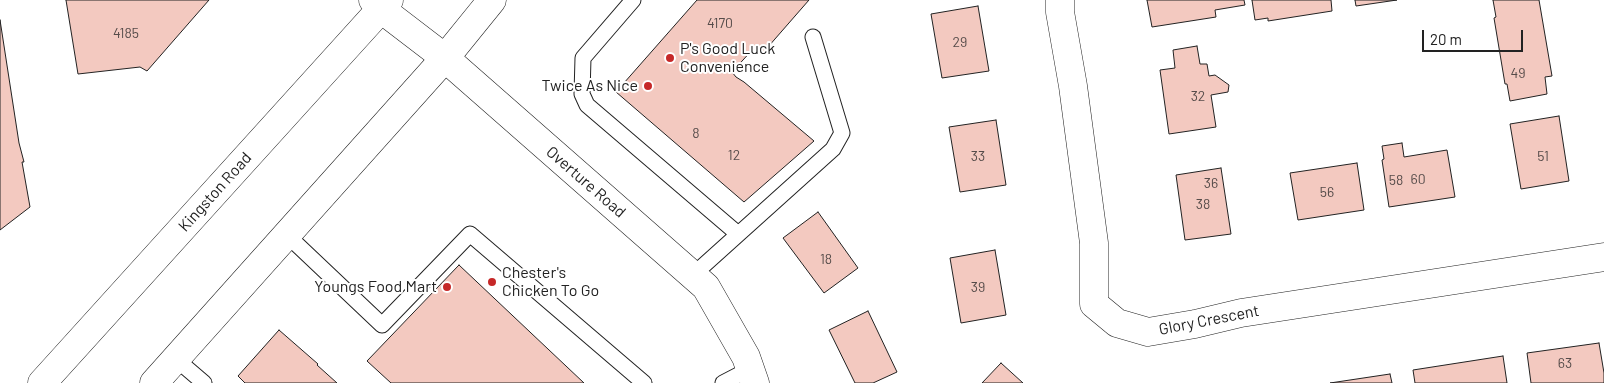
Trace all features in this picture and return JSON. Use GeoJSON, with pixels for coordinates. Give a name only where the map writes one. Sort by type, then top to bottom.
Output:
{"type":"FeatureCollection","features":[{"type":"Feature","properties":{"kind":"street"},"geometry":{"type":"LineString","coordinates":[[154,383],[445,58],[492,0]]}},
{"type":"Feature","properties":{"kind":"street","name":"Glory Crescent"},"geometry":{"type":"LineString","coordinates":[[1060,0],[1060,12],[1073,86],[1094,243],[1094,304],[1117,323],[1148,332],[1196,324],[1241,313],[1604,257]]}},
{"type":"Feature","properties":{"kind":"street","name":"Overture Road"},"geometry":{"type":"LineString","coordinates":[[381,3],[706,288],[746,357],[753,376]]}},
{"type":"Feature","properties":{"kind":"street","name":"Kingston Road"},"geometry":{"type":"LineString","coordinates":[[42,383],[381,3]]}},
{"type":"Feature","properties":{"kind":"lane"},"geometry":{"type":"LineString","coordinates":[[633,0],[583,58],[582,94],[587,105],[738,234]]}},
{"type":"Feature","properties":{"kind":"lane"},"geometry":{"type":"LineString","coordinates":[[693,275],[832,149],[842,133],[813,37]]}},
{"type":"Feature","properties":{"kind":"lane"},"geometry":{"type":"LineString","coordinates":[[286,235],[382,325],[470,234],[644,383]]}},
{"type":"Feature","properties":{"kind":"lane"},"geometry":{"type":"LineString","coordinates":[[176,359],[204,383]]}},
{"type":"Feature","properties":{"kind":"lane"},"geometry":{"type":"LineString","coordinates":[[723,383],[753,376]]}},
{"type":"Feature","properties":{"kind":"building"},"geometry":{"type":"Polygon","coordinates":[[[66,0],[209,0],[147,71],[140,67],[78,74],[66,0]]]}},
{"type":"Feature","properties":{"kind":"building"},"geometry":{"type":"Polygon","coordinates":[[[697,0],[809,0],[761,55],[754,48],[732,72],[814,141],[744,202],[616,92],[697,0]]]}},
{"type":"Feature","properties":{"kind":"building"},"geometry":{"type":"Polygon","coordinates":[[[1147,0],[1244,0],[1245,5],[1215,10],[1216,17],[1152,27],[1147,0]]]}},
{"type":"Feature","properties":{"kind":"building"},"geometry":{"type":"Polygon","coordinates":[[[1252,0],[1331,0],[1332,11],[1268,21],[1268,18],[1255,20],[1252,0]]]}},
{"type":"Feature","properties":{"kind":"building"},"geometry":{"type":"Polygon","coordinates":[[[1355,0],[1397,0],[1356,6],[1355,0]]]}},
{"type":"Feature","properties":{"kind":"building"},"geometry":{"type":"Polygon","coordinates":[[[1493,0],[1539,0],[1552,76],[1545,77],[1547,94],[1510,101],[1507,84],[1505,84],[1494,18],[1496,17],[1493,0]]]}},
{"type":"Feature","properties":{"kind":"building"},"geometry":{"type":"Polygon","coordinates":[[[978,6],[989,71],[942,78],[931,14],[978,6]]]}},
{"type":"Feature","properties":{"kind":"building"},"geometry":{"type":"Polygon","coordinates":[[[0,20],[30,207],[0,230],[0,20]]]}},
{"type":"Feature","properties":{"kind":"building"},"geometry":{"type":"Polygon","coordinates":[[[1197,46],[1200,64],[1207,64],[1209,76],[1215,75],[1229,85],[1228,92],[1211,95],[1216,127],[1169,134],[1160,70],[1175,68],[1173,50],[1197,46]]]}},
{"type":"Feature","properties":{"kind":"building"},"geometry":{"type":"Polygon","coordinates":[[[1559,116],[1569,181],[1521,189],[1510,124],[1559,116]]]}},
{"type":"Feature","properties":{"kind":"building"},"geometry":{"type":"Polygon","coordinates":[[[996,120],[1006,185],[960,192],[949,127],[996,120]]]}},
{"type":"Feature","properties":{"kind":"building"},"geometry":{"type":"Polygon","coordinates":[[[1402,143],[1404,157],[1447,150],[1455,197],[1389,207],[1382,160],[1384,159],[1382,146],[1402,143]]]}},
{"type":"Feature","properties":{"kind":"building"},"geometry":{"type":"Polygon","coordinates":[[[1357,163],[1364,210],[1298,220],[1290,173],[1357,163]]]}},
{"type":"Feature","properties":{"kind":"building"},"geometry":{"type":"Polygon","coordinates":[[[1221,168],[1231,234],[1185,240],[1176,175],[1221,168]]]}},
{"type":"Feature","properties":{"kind":"building"},"geometry":{"type":"Polygon","coordinates":[[[818,212],[858,268],[824,293],[783,238],[818,212]]]}},
{"type":"Feature","properties":{"kind":"building"},"geometry":{"type":"Polygon","coordinates":[[[995,250],[1006,315],[961,323],[950,258],[995,250]]]}},
{"type":"Feature","properties":{"kind":"building"},"geometry":{"type":"Polygon","coordinates":[[[459,265],[584,383],[391,383],[367,361],[459,265]]]}},
{"type":"Feature","properties":{"kind":"building"},"geometry":{"type":"Polygon","coordinates":[[[868,311],[897,372],[873,383],[855,383],[829,330],[868,311]]]}},
{"type":"Feature","properties":{"kind":"building"},"geometry":{"type":"Polygon","coordinates":[[[279,330],[337,383],[245,383],[238,376],[279,330]]]}},
{"type":"Feature","properties":{"kind":"building"},"geometry":{"type":"Polygon","coordinates":[[[1599,343],[1604,383],[1531,383],[1527,353],[1599,343]]]}},
{"type":"Feature","properties":{"kind":"building"},"geometry":{"type":"Polygon","coordinates":[[[1503,356],[1507,383],[1415,383],[1413,370],[1503,356]]]}},
{"type":"Feature","properties":{"kind":"building"},"geometry":{"type":"Polygon","coordinates":[[[1001,363],[1023,383],[982,383],[1001,363]]]}},
{"type":"Feature","properties":{"kind":"building"},"geometry":{"type":"Polygon","coordinates":[[[1390,374],[1392,383],[1330,383],[1390,374]]]}},
{"type":"Feature","properties":{"kind":"place","name":"P's Good Luck Convenience"},"geometry":{"type":"Point","coordinates":[670,58]}},
{"type":"Feature","properties":{"kind":"place","name":"Twice As Nice"},"geometry":{"type":"Point","coordinates":[648,86]}},
{"type":"Feature","properties":{"kind":"place","name":"Chester's Chicken To Go"},"geometry":{"type":"Point","coordinates":[492,282]}},
{"type":"Feature","properties":{"kind":"place","name":"Youngs Food Mart"},"geometry":{"type":"Point","coordinates":[447,287]}}]}
